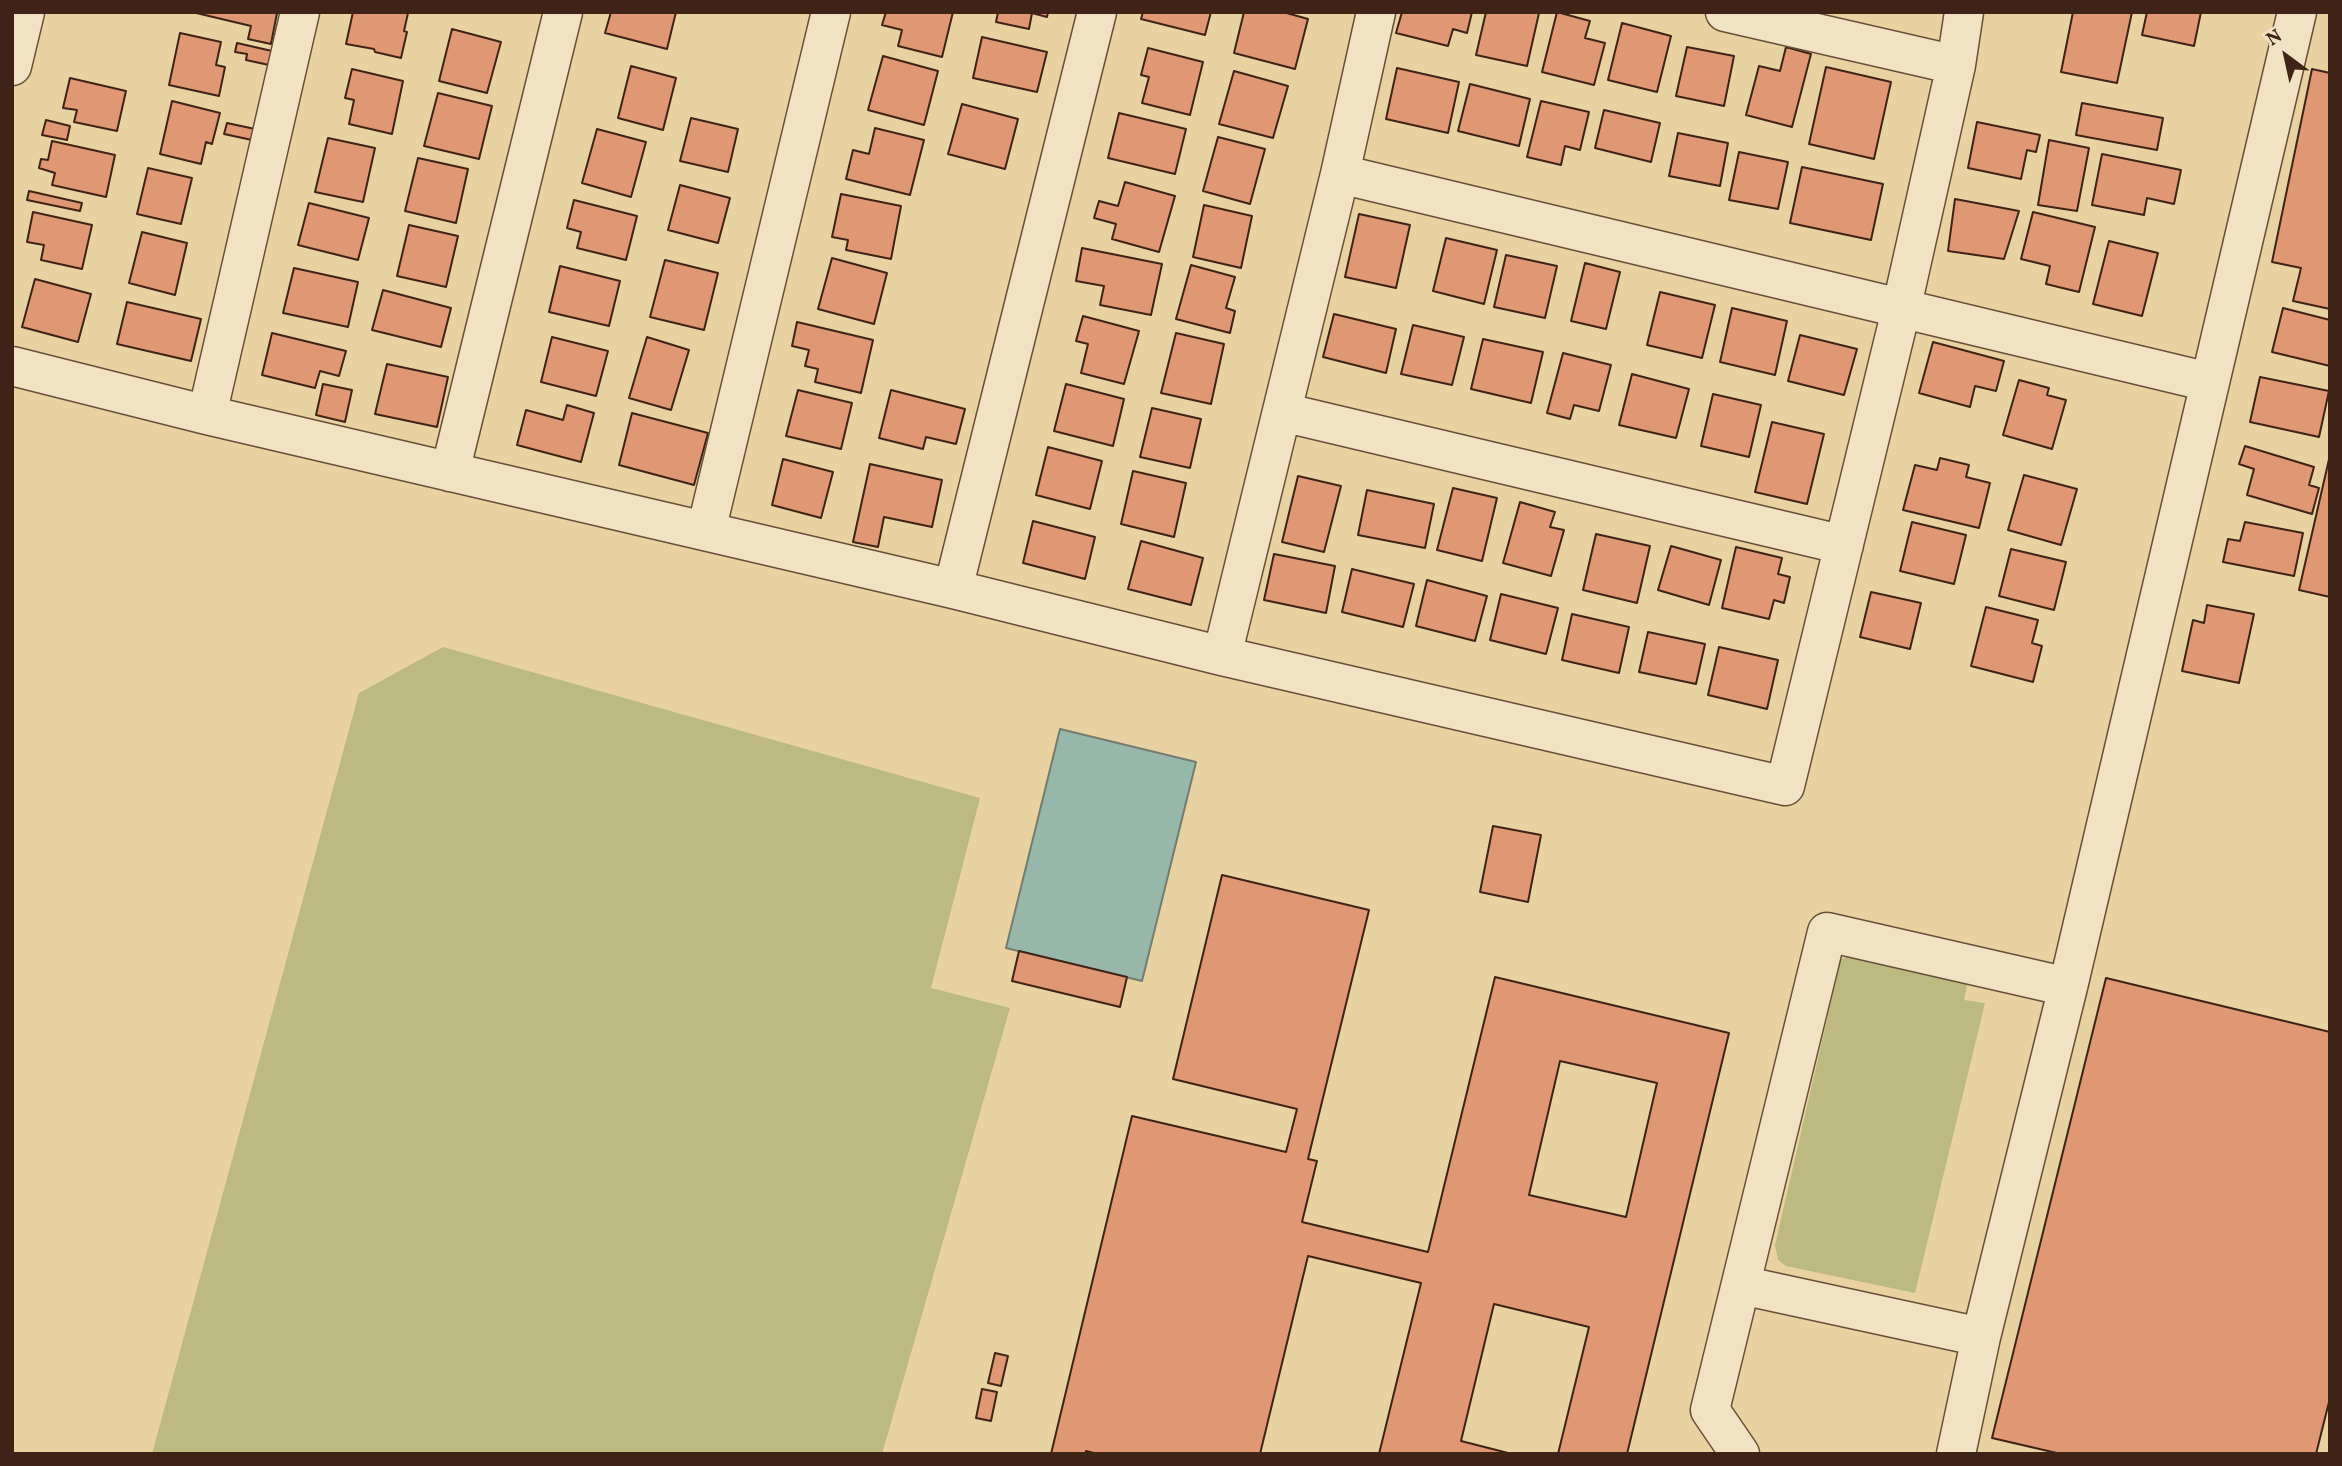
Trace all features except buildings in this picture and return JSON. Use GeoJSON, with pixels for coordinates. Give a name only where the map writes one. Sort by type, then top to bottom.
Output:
{"type":"FeatureCollection","features":[{"type":"Feature","properties":{"kind":"street"},"geometry":{"type":"LineString","coordinates":[[12,66],[25,12]]}},
{"type":"Feature","properties":{"kind":"street"},"geometry":{"type":"LineString","coordinates":[[207,415],[300,12]]}},
{"type":"Feature","properties":{"kind":"street"},"geometry":{"type":"LineString","coordinates":[[450,472],[563,12]]}},
{"type":"Feature","properties":{"kind":"street"},"geometry":{"type":"LineString","coordinates":[[706,531],[831,12]]}},
{"type":"Feature","properties":{"kind":"street"},"geometry":{"type":"LineString","coordinates":[[953,589],[1097,12]]}},
{"type":"Feature","properties":{"kind":"street"},"geometry":{"type":"LineString","coordinates":[[1222,656],[1340,174],[1376,12]]}},
{"type":"Feature","properties":{"kind":"street"},"geometry":{"type":"LineString","coordinates":[[1725,12],[1956,65]]}},
{"type":"Feature","properties":{"kind":"street"},"geometry":{"type":"LineString","coordinates":[[12,366],[207,415],[953,589],[1222,656],[1785,786],[1900,310],[1956,65],[1964,12]]}},
{"type":"Feature","properties":{"kind":"street"},"geometry":{"type":"LineString","coordinates":[[1956,1454],[1981,1337],[2068,987],[2297,12]]}},
{"type":"Feature","properties":{"kind":"street"},"geometry":{"type":"LineString","coordinates":[[1340,174],[2209,382]]}},
{"type":"Feature","properties":{"kind":"street"},"geometry":{"type":"LineString","coordinates":[[1282,412],[1844,545]]}},
{"type":"Feature","properties":{"kind":"street"},"geometry":{"type":"LineString","coordinates":[[1740,1454],[1710,1410],[1827,932],[2068,987]]}},
{"type":"Feature","properties":{"kind":"street"},"geometry":{"type":"LineString","coordinates":[[1741,1285],[1981,1337]]}},
{"type":"Feature","properties":{"kind":"shaded area"},"geometry":{"type":"Polygon","coordinates":[[[443,647],[980,798],[931,988],[1010,1008],[882,1454],[152,1454],[359,693],[443,647]]]}},
{"type":"Feature","properties":{"kind":"shaded area"},"geometry":{"type":"Polygon","coordinates":[[[1060,729],[1196,762],[1142,981],[1006,948],[1060,729]]]}},
{"type":"Feature","properties":{"kind":"shaded area"},"geometry":{"type":"Polygon","coordinates":[[[1863,953],[1969,975],[1964,1000],[1985,1003],[1915,1293],[1786,1266],[1778,1260],[1775,1245],[1841,959],[1863,953]]]}}]}
